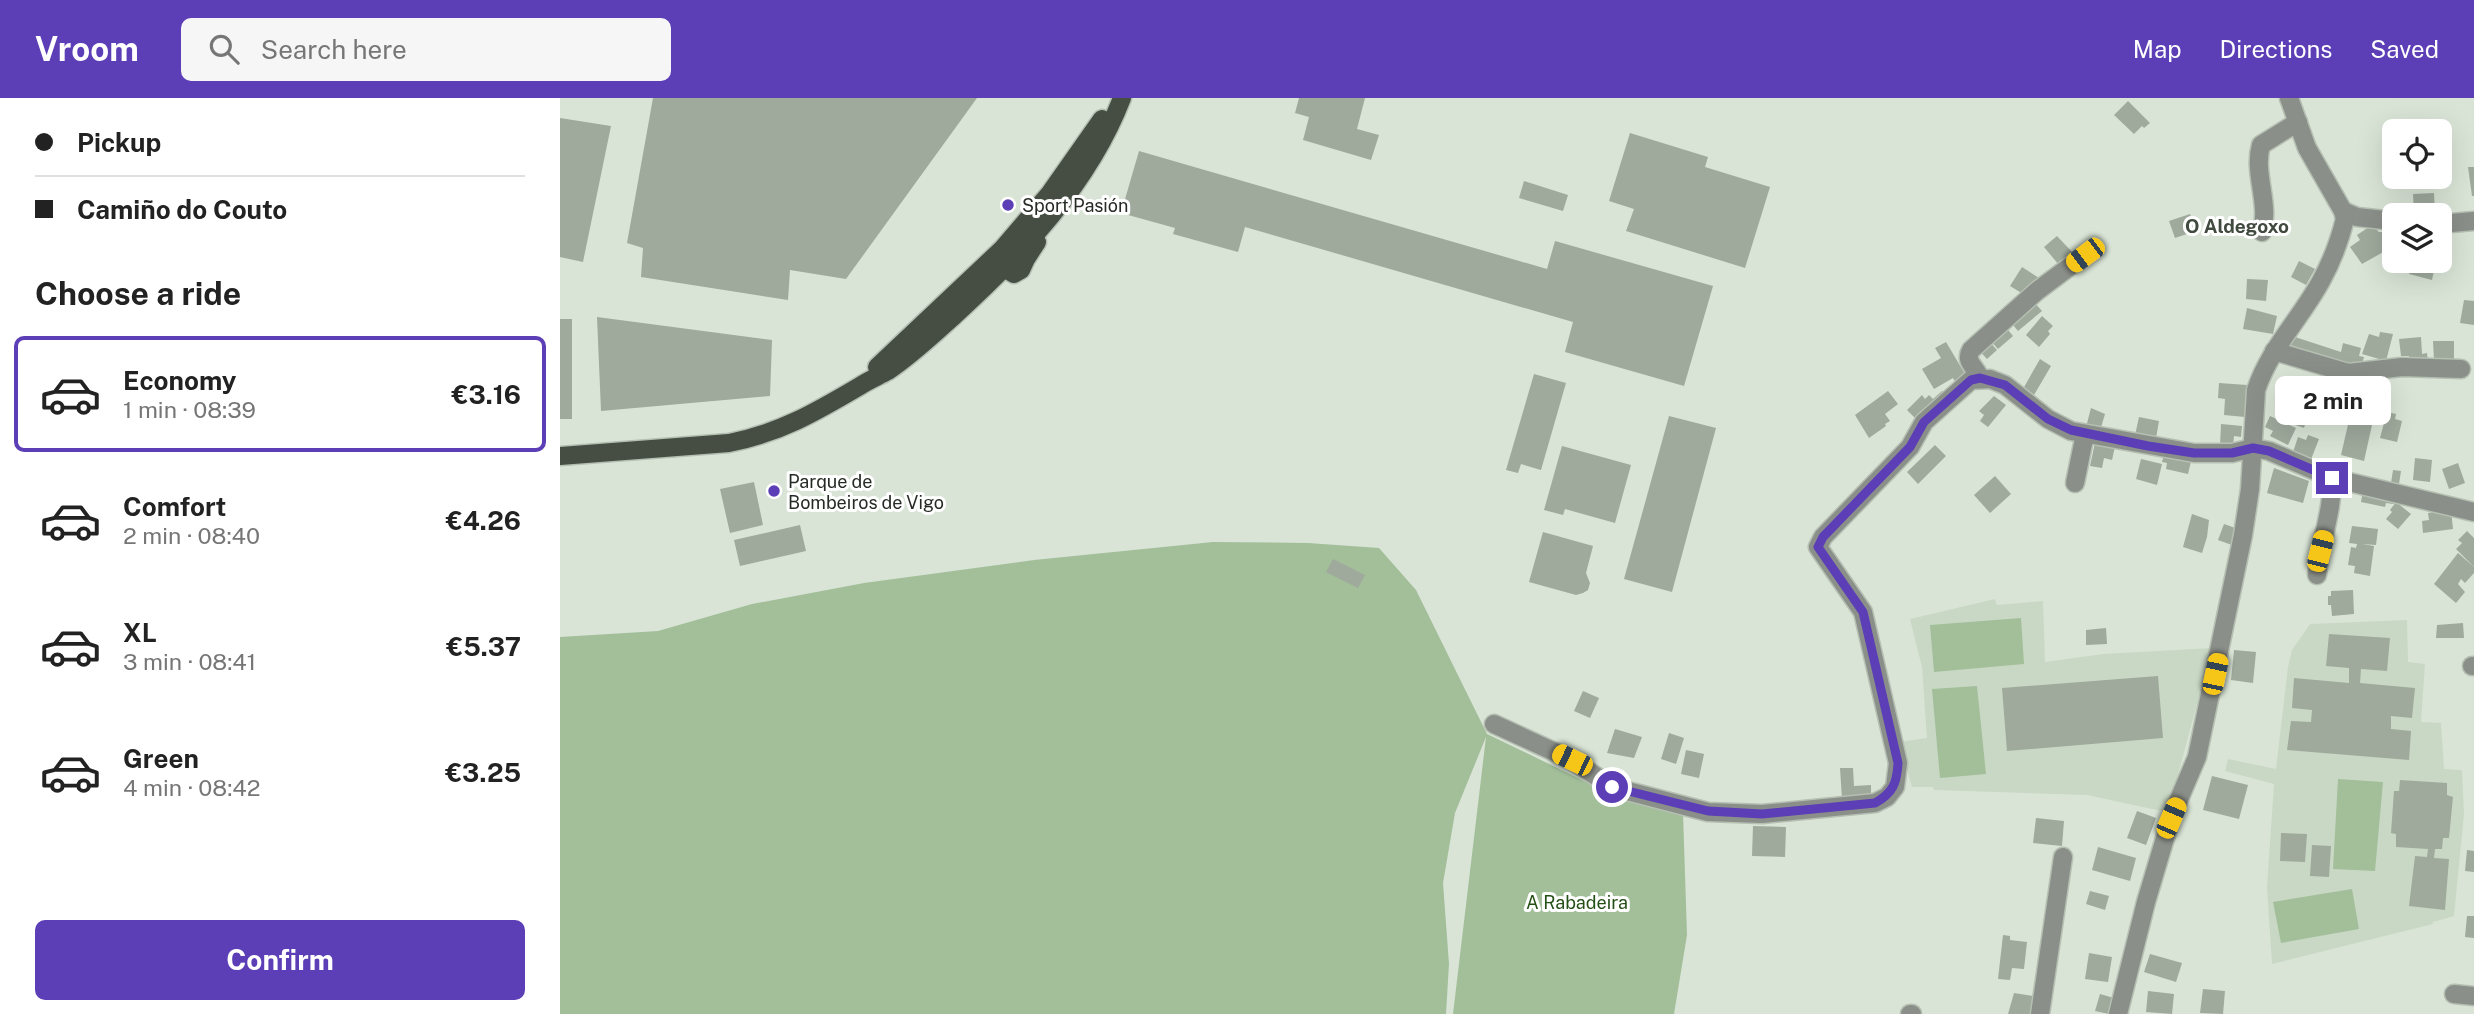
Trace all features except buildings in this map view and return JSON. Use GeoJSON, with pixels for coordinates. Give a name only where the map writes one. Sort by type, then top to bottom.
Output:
{"type":"FeatureCollection","features":[{"type":"Feature","properties":{"kind":"main road"},"geometry":{"type":"LineString","coordinates":[[560,456],[671,449],[754,438],[813,414],[888,371],[935,334],[1011,262],[1067,182],[1117,98]]}},
{"type":"Feature","properties":{"kind":"main road"},"geometry":{"type":"LineString","coordinates":[[860,386],[880,363],[1002,249],[1097,150],[1122,98]]}},
{"type":"Feature","properties":{"kind":"main road"},"geometry":{"type":"LineString","coordinates":[[939,309],[1011,262]]}},
{"type":"Feature","properties":{"kind":"street"},"geometry":{"type":"LineString","coordinates":[[2118,1014],[2167,830],[2197,757],[2243,535],[2253,448],[2256,390],[2261,374],[2274,351],[2321,281],[2343,228],[2343,211],[2307,148],[2289,98]]}},
{"type":"Feature","properties":{"kind":"street"},"geometry":{"type":"LineString","coordinates":[[2262,232],[2265,220],[2260,167],[2261,145],[2298,121]]}},
{"type":"Feature","properties":{"kind":"street"},"geometry":{"type":"LineString","coordinates":[[2343,211],[2357,217],[2382,220]]}},
{"type":"Feature","properties":{"kind":"street"},"geometry":{"type":"LineString","coordinates":[[2452,223],[2474,222]]}},
{"type":"Feature","properties":{"kind":"street"},"geometry":{"type":"LineString","coordinates":[[1980,378],[1969,362],[1971,351],[2037,291],[2085,255]]}},
{"type":"Feature","properties":{"kind":"street"},"geometry":{"type":"LineString","coordinates":[[2274,351],[2348,373],[2402,367],[2461,369]]}},
{"type":"Feature","properties":{"kind":"street"},"geometry":{"type":"LineString","coordinates":[[1494,724],[1572,760],[1612,787],[1708,811],[1762,814],[1875,803],[1887,797],[1895,787],[1898,763],[1863,612],[1818,547],[1823,537],[1910,447],[1924,422],[1971,380],[1980,378],[2005,385],[2048,419],[2071,430],[2194,453],[2232,453],[2253,448],[2269,451],[2332,478],[2474,512]]}},
{"type":"Feature","properties":{"kind":"street"},"geometry":{"type":"LineString","coordinates":[[2075,483],[2085,433]]}},
{"type":"Feature","properties":{"kind":"street"},"geometry":{"type":"LineString","coordinates":[[2317,575],[2333,495],[2332,478]]}},
{"type":"Feature","properties":{"kind":"street"},"geometry":{"type":"LineString","coordinates":[[2040,1014],[2063,857]]}},
{"type":"Feature","properties":{"kind":"street"},"geometry":{"type":"LineString","coordinates":[[2454,994],[2474,996]]}},
{"type":"Feature","properties":{"kind":"shaded area"},"geometry":{"type":"Polygon","coordinates":[[[1995,599],[1997,605],[2043,601],[2045,662],[2103,654],[2212,648],[2166,812],[2087,795],[1912,787],[1900,742],[1927,738],[1922,667],[1910,619],[1995,599]]]}},
{"type":"Feature","properties":{"kind":"shaded area"},"geometry":{"type":"Polygon","coordinates":[[[2407,620],[2408,662],[2425,664],[2421,722],[2441,723],[2444,769],[2462,770],[2464,814],[2454,916],[2433,924],[2272,964],[2267,887],[2274,784],[2225,771],[2228,759],[2276,769],[2288,667],[2292,650],[2310,624],[2407,620]]]}},
{"type":"Feature","properties":{"kind":"green space","name":"A Rabadeira"},"geometry":{"type":"Polygon","coordinates":[[[1213,542],[1308,543],[1379,548],[1416,590],[1487,734],[1605,791],[1683,813],[1687,935],[1674,1014],[1453,1014],[1486,737],[1455,813],[1443,883],[1449,964],[1446,1014],[560,1014],[560,637],[658,631],[752,604],[864,583],[1034,560],[1213,542]]]}},
{"type":"Feature","properties":{"kind":"green space"},"geometry":{"type":"Polygon","coordinates":[[[2021,618],[2024,664],[1934,672],[1930,625],[2021,618]]]}},
{"type":"Feature","properties":{"kind":"green space"},"geometry":{"type":"Polygon","coordinates":[[[1977,686],[1986,774],[1940,778],[1932,689],[1977,686]]]}},
{"type":"Feature","properties":{"kind":"green space"},"geometry":{"type":"Polygon","coordinates":[[[2338,779],[2383,782],[2375,871],[2333,869],[2338,779]]]}},
{"type":"Feature","properties":{"kind":"green space"},"geometry":{"type":"Polygon","coordinates":[[[2352,889],[2359,929],[2281,943],[2273,902],[2352,889]]]}},
{"type":"Feature","properties":{"kind":"place","name":"Sport Pasión"},"geometry":{"type":"Point","coordinates":[1008,205]}},
{"type":"Feature","properties":{"kind":"place","name":"Parque de Bombeiros de Vigo"},"geometry":{"type":"Point","coordinates":[774,491]}},
{"type":"Feature","properties":{"kind":"district","name":"O Aldegoxo"},"geometry":{"type":"Point","coordinates":[2237,226]}},
{"type":"Feature","properties":{"kind":"route"},"geometry":{"type":"LineString","coordinates":[[1612,787],[1708,811],[1762,814],[1875,803],[1887,797],[1895,787],[1898,763],[1863,612],[1836,571],[1820,553],[1819,541],[1910,447],[1924,422],[1971,380],[1990,379],[2005,385],[2048,419],[2071,430],[2194,453],[2232,453],[2253,448],[2269,451],[2332,478]]}}]}
